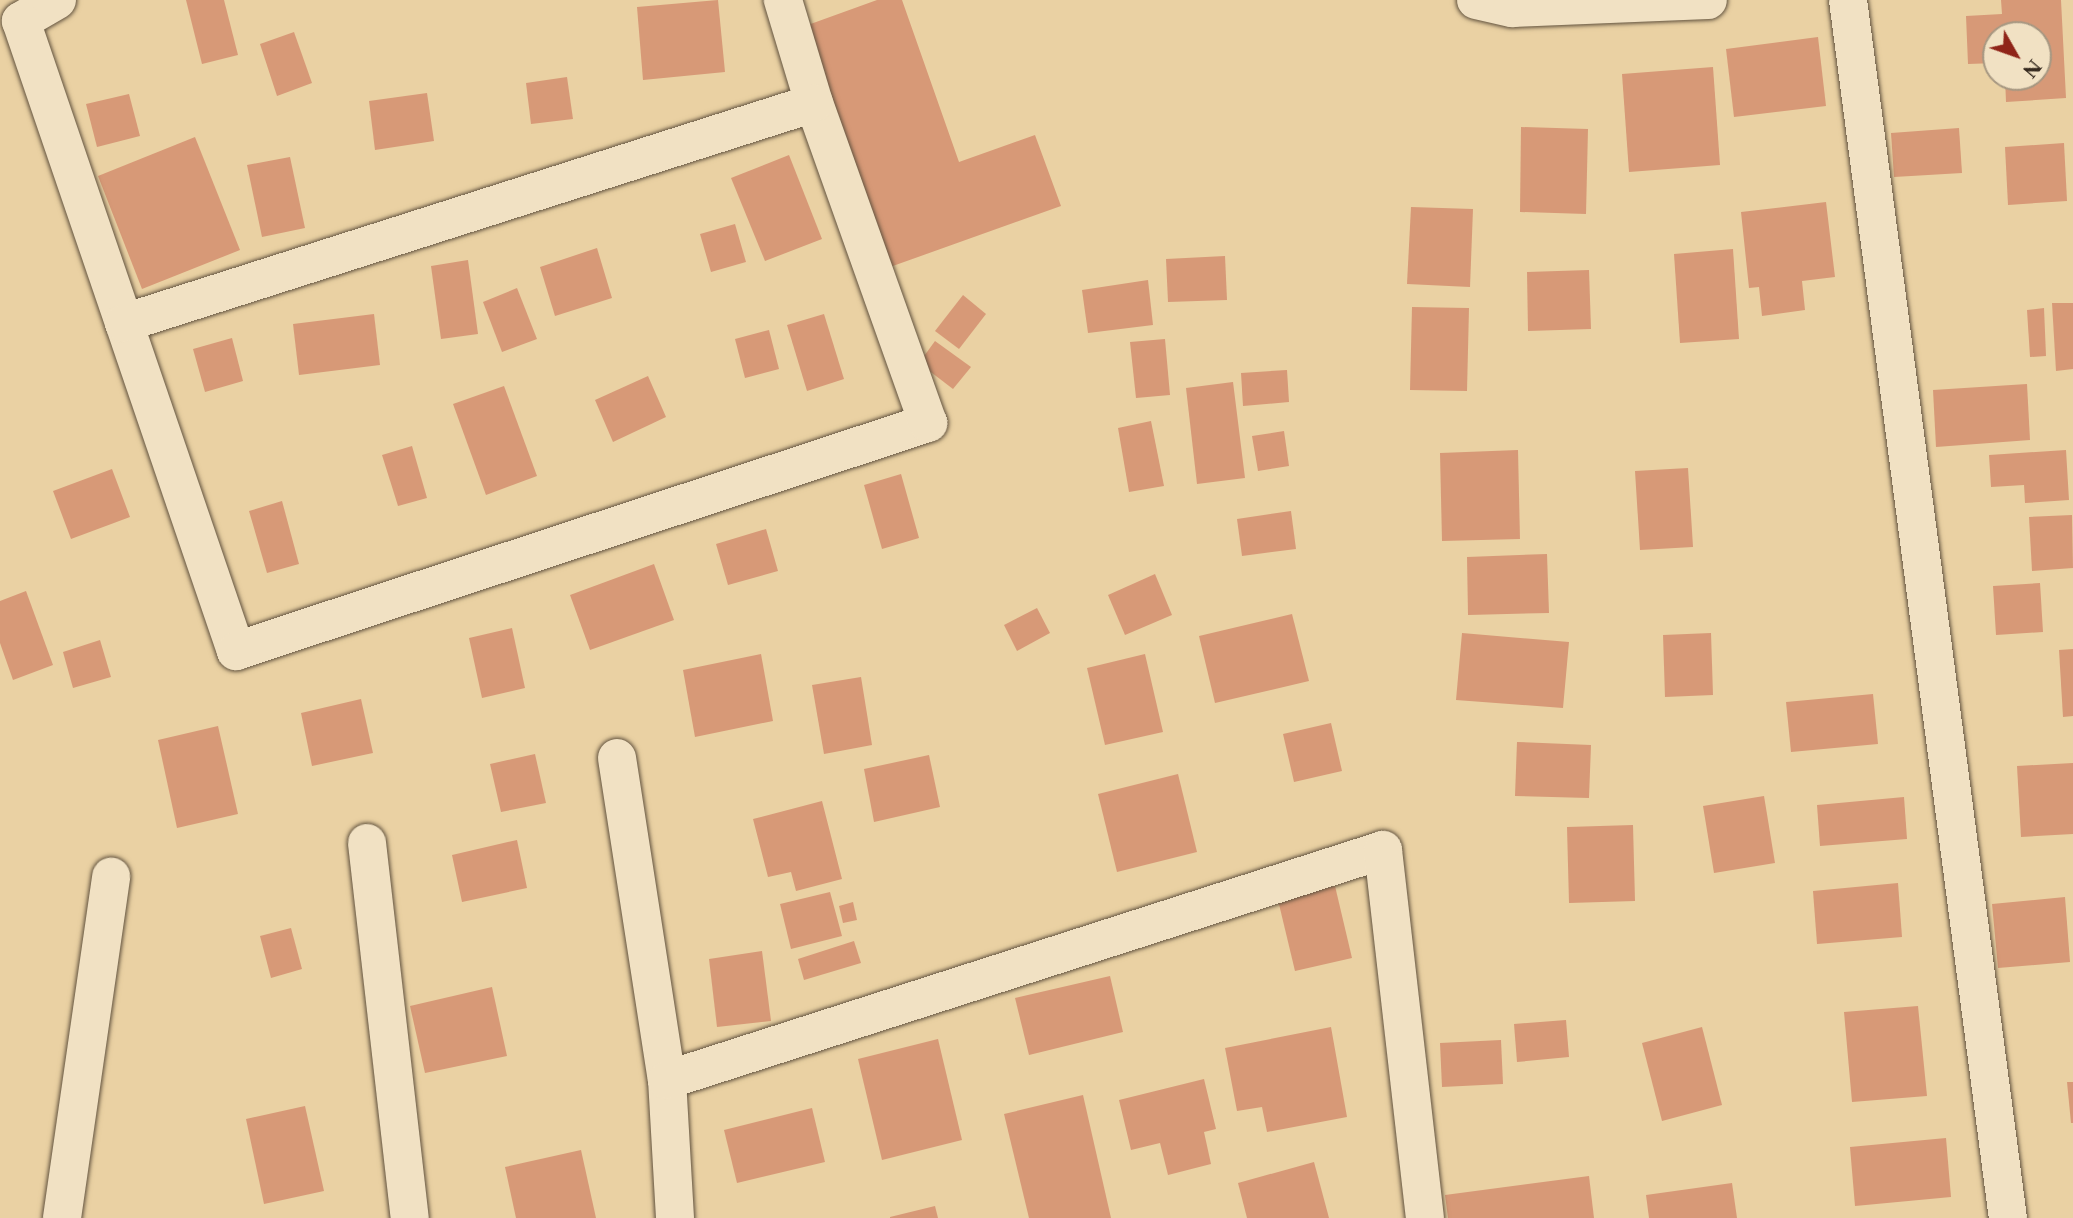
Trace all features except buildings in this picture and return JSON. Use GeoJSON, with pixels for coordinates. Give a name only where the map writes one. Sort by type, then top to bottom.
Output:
{"type":"FeatureCollection","features":[{"type":"Feature","properties":{"kind":"street"},"geometry":{"type":"LineString","coordinates":[[57,0],[20,21],[236,652],[928,423],[814,103],[783,0]]}},
{"type":"Feature","properties":{"kind":"street"},"geometry":{"type":"LineString","coordinates":[[1476,0],[1512,8],[1708,0]]}},
{"type":"Feature","properties":{"kind":"street"},"geometry":{"type":"LineString","coordinates":[[1848,0],[2008,1218]]}},
{"type":"Feature","properties":{"kind":"street"},"geometry":{"type":"LineString","coordinates":[[124,323],[814,103]]}},
{"type":"Feature","properties":{"kind":"street"},"geometry":{"type":"LineString","coordinates":[[617,758],[667,1080],[675,1218]]}},
{"type":"Feature","properties":{"kind":"street"},"geometry":{"type":"LineString","coordinates":[[367,843],[410,1218]]}},
{"type":"Feature","properties":{"kind":"street"},"geometry":{"type":"LineString","coordinates":[[667,1080],[1383,850],[1425,1218]]}},
{"type":"Feature","properties":{"kind":"street"},"geometry":{"type":"LineString","coordinates":[[62,1218],[111,876]]}}]}
